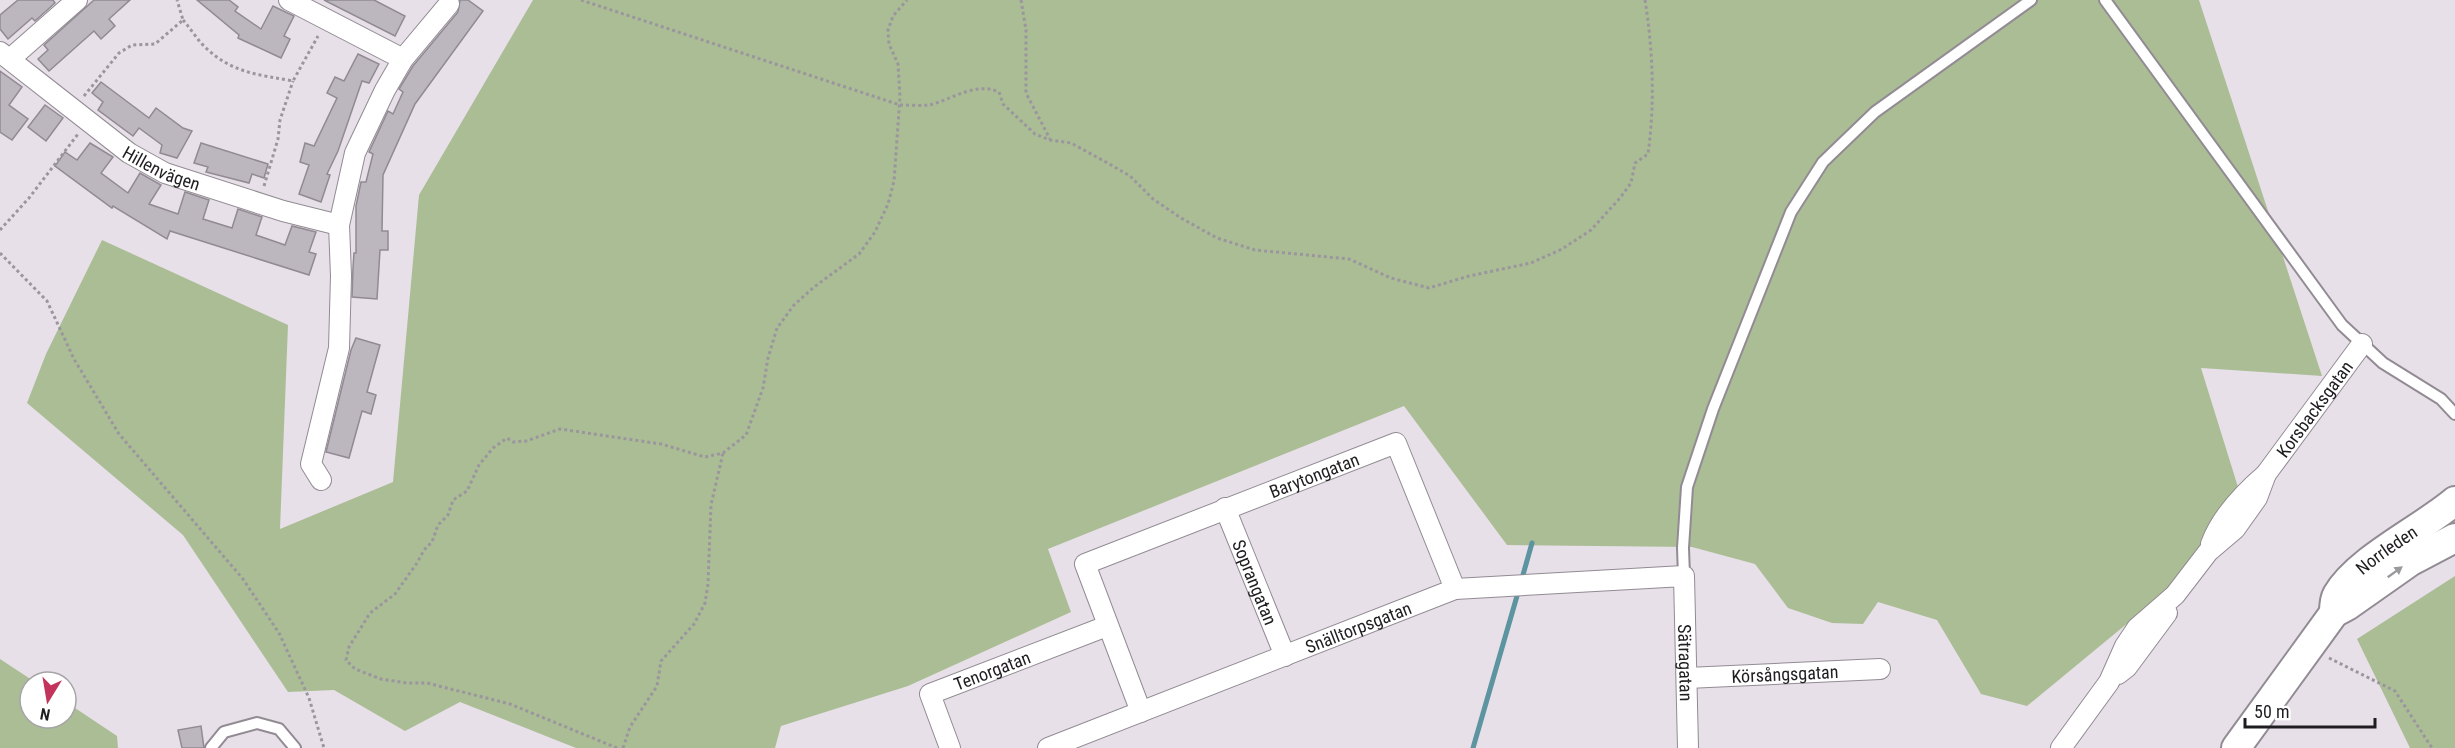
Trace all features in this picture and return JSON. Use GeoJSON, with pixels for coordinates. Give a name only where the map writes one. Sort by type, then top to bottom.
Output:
{"type":"FeatureCollection","features":[{"type":"Feature","properties":{"kind":"main road","name":"Norrleden"},"geometry":{"type":"LineString","coordinates":[[2334,613],[2336,597],[2350,579],[2386,549],[2455,501]]}},
{"type":"Feature","properties":{"kind":"main road","name":"Norrleden"},"geometry":{"type":"LineString","coordinates":[[2236,748],[2334,613],[2410,561],[2455,538]]}},
{"type":"Feature","properties":{"kind":"street","name":"Hillenvägen"},"geometry":{"type":"LineString","coordinates":[[77,0],[5,55],[129,153],[165,173],[258,204],[339,225]]}},
{"type":"Feature","properties":{"kind":"street"},"geometry":{"type":"LineString","coordinates":[[289,0],[403,59]]}},
{"type":"Feature","properties":{"kind":"street"},"geometry":{"type":"LineString","coordinates":[[321,480],[311,464],[339,348],[341,276],[339,225],[355,153],[385,90],[403,59],[449,3]]}},
{"type":"Feature","properties":{"kind":"street","name":"Korsbacksgatan"},"geometry":{"type":"LineString","coordinates":[[2061,748],[2109,682],[2127,666],[2167,614],[2175,595],[2208,552],[2235,529],[2250,510],[2266,474],[2361,344]]}},
{"type":"Feature","properties":{"kind":"street","name":"Barytongatan"},"geometry":{"type":"LineString","coordinates":[[1107,626],[1085,564],[1396,443],[1455,589]]}},
{"type":"Feature","properties":{"kind":"street","name":"Soprangatan"},"geometry":{"type":"LineString","coordinates":[[1225,508],[1285,656]]}},
{"type":"Feature","properties":{"kind":"street","name":"Snälltorpsgatan"},"geometry":{"type":"LineString","coordinates":[[1048,748],[1455,589],[1684,576]]}},
{"type":"Feature","properties":{"kind":"street","name":"Sätragatan"},"geometry":{"type":"LineString","coordinates":[[1684,576],[1688,748]]}},
{"type":"Feature","properties":{"kind":"street"},"geometry":{"type":"LineString","coordinates":[[1107,626],[1141,711]]}},
{"type":"Feature","properties":{"kind":"street","name":"Tenorgatan"},"geometry":{"type":"LineString","coordinates":[[950,748],[930,694],[1107,626]]}},
{"type":"Feature","properties":{"kind":"street","name":"Körsångsgatan"},"geometry":{"type":"LineString","coordinates":[[1687,678],[1881,669]]}},
{"type":"Feature","properties":{"kind":"lane"},"geometry":{"type":"LineString","coordinates":[[1684,576],[1683,548],[1687,487],[1713,409],[1791,212],[1823,162],[1875,112],[2031,0]]}},
{"type":"Feature","properties":{"kind":"lane"},"geometry":{"type":"LineString","coordinates":[[2105,0],[2342,325],[2383,363],[2441,399],[2455,414]]}},
{"type":"Feature","properties":{"kind":"lane"},"geometry":{"type":"LineString","coordinates":[[2441,399],[2455,401]]}},
{"type":"Feature","properties":{"kind":"lane"},"geometry":{"type":"LineString","coordinates":[[211,748],[224,732],[257,723],[279,729],[295,748]]}},
{"type":"Feature","properties":{"kind":"path"},"geometry":{"type":"LineString","coordinates":[[177,0],[183,20],[205,48],[225,62],[249,74],[293,81]]}},
{"type":"Feature","properties":{"kind":"path"},"geometry":{"type":"LineString","coordinates":[[581,0],[900,105],[929,105],[977,88],[993,89],[999,92],[1003,104],[1035,134],[1050,140],[1071,143],[1122,171],[1153,199],[1217,238],[1255,250],[1349,259],[1391,278],[1429,288],[1469,276],[1531,263],[1562,249],[1591,230],[1620,198],[1631,183],[1635,163],[1648,154],[1651,135],[1653,101],[1650,40],[1645,0]]}},
{"type":"Feature","properties":{"kind":"path"},"geometry":{"type":"LineString","coordinates":[[617,748],[510,704],[427,683],[381,679],[355,669],[345,660],[370,613],[395,594],[424,550],[432,542],[438,525],[448,515],[453,500],[467,491],[479,465],[493,448],[507,438],[513,442],[526,441],[560,429],[661,444],[705,458],[723,453],[746,435],[763,388],[768,358],[777,328],[794,305],[814,287],[859,254],[875,232],[888,204],[894,181],[900,105],[898,64],[890,44],[888,30],[892,16],[907,0]]}},
{"type":"Feature","properties":{"kind":"path"},"geometry":{"type":"LineString","coordinates":[[1021,0],[1026,30],[1026,93],[1050,140]]}},
{"type":"Feature","properties":{"kind":"path"},"geometry":{"type":"LineString","coordinates":[[258,204],[278,139],[280,120],[293,81],[326,18]]}},
{"type":"Feature","properties":{"kind":"path"},"geometry":{"type":"LineString","coordinates":[[0,230],[29,198],[81,115],[101,72],[119,53],[132,45],[155,44],[183,20]]}},
{"type":"Feature","properties":{"kind":"path"},"geometry":{"type":"LineString","coordinates":[[0,253],[47,301],[74,359],[120,434],[243,579],[279,633],[309,698],[324,748]]}},
{"type":"Feature","properties":{"kind":"path"},"geometry":{"type":"LineString","coordinates":[[623,748],[630,727],[657,686],[661,662],[694,624],[705,603],[708,584],[711,505],[723,453]]}},
{"type":"Feature","properties":{"kind":"path"},"geometry":{"type":"LineString","coordinates":[[2309,647],[2395,692],[2432,748]]}},
{"type":"Feature","properties":{"kind":"green space"},"geometry":{"type":"Polygon","coordinates":[[[533,0],[2199,0],[2322,376],[2201,368],[2242,500],[2186,575],[2027,706],[1981,694],[1937,620],[1878,602],[1863,624],[1832,623],[1788,608],[1755,564],[1692,547],[1507,545],[1404,406],[1048,549],[1071,612],[908,686],[781,726],[775,748],[576,748],[460,702],[405,731],[334,690],[288,692],[183,535],[27,403],[46,354],[102,240],[288,325],[280,529],[393,482],[419,195],[533,0]]]}},
{"type":"Feature","properties":{"kind":"green space"},"geometry":{"type":"Polygon","coordinates":[[[2455,576],[2455,748],[2410,748],[2357,639],[2455,576]]]}},
{"type":"Feature","properties":{"kind":"green space"},"geometry":{"type":"Polygon","coordinates":[[[0,659],[18,671],[18,730],[78,730],[78,710],[117,736],[118,748],[0,748],[0,659]]]}},
{"type":"Feature","properties":{"kind":"building"},"geometry":{"type":"Polygon","coordinates":[[[18,0],[53,0],[55,3],[35,21],[32,18],[8,39],[0,29],[0,15],[18,0]]]}},
{"type":"Feature","properties":{"kind":"building"},"geometry":{"type":"Polygon","coordinates":[[[94,0],[130,0],[109,19],[115,26],[101,39],[94,31],[49,71],[38,59],[48,50],[44,45],[94,0]]]}},
{"type":"Feature","properties":{"kind":"building"},"geometry":{"type":"Polygon","coordinates":[[[197,0],[229,0],[238,7],[235,11],[261,29],[273,6],[294,16],[284,36],[290,39],[281,58],[238,38],[239,35],[197,0]]]}},
{"type":"Feature","properties":{"kind":"building"},"geometry":{"type":"Polygon","coordinates":[[[324,0],[374,0],[405,16],[395,36],[324,0]]]}},
{"type":"Feature","properties":{"kind":"building"},"geometry":{"type":"Polygon","coordinates":[[[460,0],[468,0],[483,11],[415,104],[383,175],[382,231],[388,231],[388,250],[380,250],[377,299],[352,297],[354,253],[356,253],[356,206],[361,182],[366,182],[373,154],[369,152],[388,111],[393,114],[403,92],[399,89],[413,66],[458,12],[460,0]]]}},
{"type":"Feature","properties":{"kind":"building"},"geometry":{"type":"Polygon","coordinates":[[[358,54],[379,64],[369,83],[362,81],[338,151],[327,174],[330,175],[321,202],[299,194],[309,165],[300,162],[305,143],[314,146],[337,98],[327,93],[335,77],[344,81],[358,54]]]}},
{"type":"Feature","properties":{"kind":"building"},"geometry":{"type":"Polygon","coordinates":[[[0,71],[22,87],[9,105],[28,119],[12,140],[0,132],[0,71]]]}},
{"type":"Feature","properties":{"kind":"building"},"geometry":{"type":"Polygon","coordinates":[[[101,82],[149,118],[156,108],[183,128],[192,131],[177,158],[160,153],[162,145],[139,128],[133,136],[98,110],[103,102],[92,93],[101,82]]]}},
{"type":"Feature","properties":{"kind":"building"},"geometry":{"type":"Polygon","coordinates":[[[45,105],[63,118],[46,141],[28,127],[45,105]]]}},
{"type":"Feature","properties":{"kind":"building"},"geometry":{"type":"Polygon","coordinates":[[[90,143],[113,157],[101,173],[128,193],[140,173],[161,185],[149,204],[178,214],[185,192],[209,200],[203,219],[232,228],[238,209],[262,217],[256,235],[285,245],[292,226],[316,232],[309,252],[316,254],[309,275],[170,231],[167,239],[113,206],[112,208],[55,166],[65,152],[77,160],[90,143]]]}},
{"type":"Feature","properties":{"kind":"building"},"geometry":{"type":"Polygon","coordinates":[[[201,143],[268,164],[264,178],[252,174],[249,183],[206,172],[208,167],[194,163],[201,143]]]}},
{"type":"Feature","properties":{"kind":"building"},"geometry":{"type":"Polygon","coordinates":[[[356,338],[380,345],[367,392],[376,395],[371,414],[362,411],[349,458],[326,452],[356,338]]]}},
{"type":"Feature","properties":{"kind":"building"},"geometry":{"type":"Polygon","coordinates":[[[201,726],[204,748],[182,748],[178,730],[201,726]]]}},
{"type":"Feature","properties":{"kind":"waterway"},"geometry":{"type":"LineString","coordinates":[[1521,582],[1532,543]]}},
{"type":"Feature","properties":{"kind":"waterway"},"geometry":{"type":"LineString","coordinates":[[1473,748],[1517,596]]}}]}
